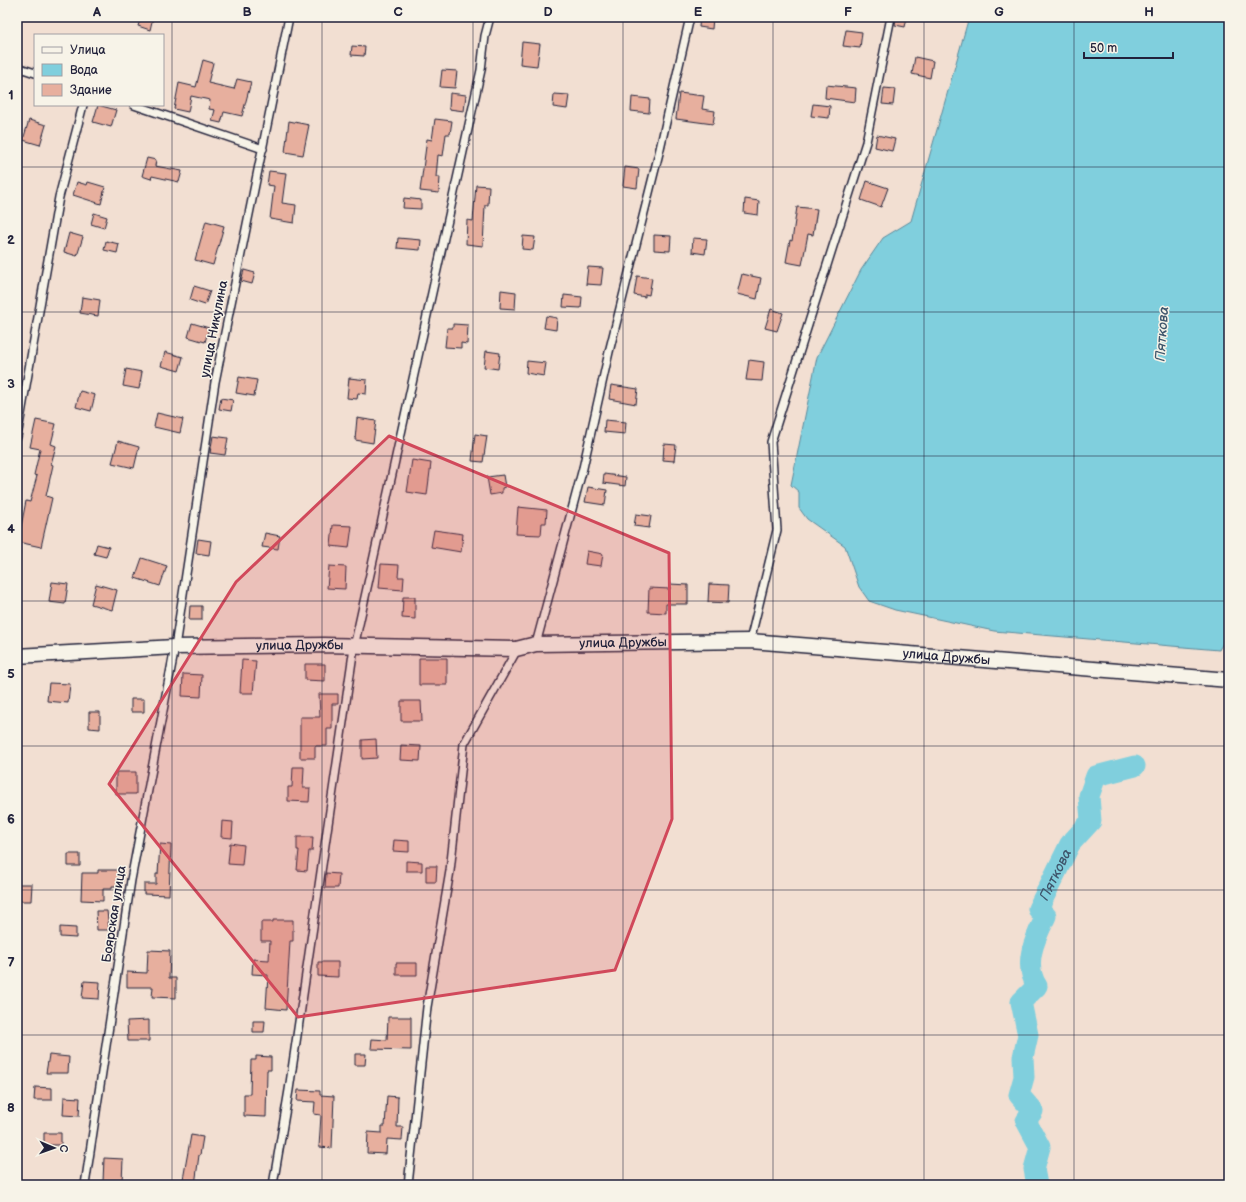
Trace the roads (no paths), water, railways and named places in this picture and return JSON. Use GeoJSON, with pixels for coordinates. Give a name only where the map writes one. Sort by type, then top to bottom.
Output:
{"type":"FeatureCollection","features":[{"type":"Feature","properties":{"kind":"street","name":"улица Дружбы"},"geometry":{"type":"LineString","coordinates":[[536,644],[750,641],[1229,680]]}},
{"type":"Feature","properties":{"kind":"street","name":"улица Дружбы"},"geometry":{"type":"LineString","coordinates":[[17,656],[175,647],[323,645],[354,647],[516,649]]}},
{"type":"Feature","properties":{"kind":"lane","name":"улица Никулина"},"geometry":{"type":"LineString","coordinates":[[175,647],[215,382],[289,17]]}},
{"type":"Feature","properties":{"kind":"lane"},"geometry":{"type":"LineString","coordinates":[[273,1185],[289,1090],[354,647],[481,70],[485,36],[490,17]]}},
{"type":"Feature","properties":{"kind":"lane"},"geometry":{"type":"LineString","coordinates":[[408,1185],[427,1007],[450,871],[464,744],[516,649],[536,644],[584,468],[609,352],[659,152],[690,17]]}},
{"type":"Feature","properties":{"kind":"lane"},"geometry":{"type":"LineString","coordinates":[[750,641],[777,530],[771,442],[866,142],[891,17]]}},
{"type":"Feature","properties":{"kind":"lane"},"geometry":{"type":"LineString","coordinates":[[17,67],[34,73]]}},
{"type":"Feature","properties":{"kind":"lane"},"geometry":{"type":"LineString","coordinates":[[17,437],[60,197],[83,106]]}},
{"type":"Feature","properties":{"kind":"lane"},"geometry":{"type":"LineString","coordinates":[[137,106],[263,149]]}},
{"type":"Feature","properties":{"kind":"lane","name":"Боярская улица"},"geometry":{"type":"LineString","coordinates":[[85,1185],[131,880],[175,647]]}},
{"type":"Feature","properties":{"kind":"water"},"geometry":{"type":"Polygon","coordinates":[[[969,17],[1229,17],[1229,618],[1224,641],[1219,650],[994,631],[895,610],[869,601],[859,587],[845,546],[807,519],[799,508],[799,492],[791,485],[817,357],[861,270],[883,238],[911,221],[969,17]]]}},
{"type":"Feature","properties":{"kind":"waterway","name":"Пяткова"},"geometry":{"type":"LineString","coordinates":[[1037,1185],[1034,1169],[1040,1147],[1026,1121],[1033,1111],[1019,1095],[1024,1077],[1023,1057],[1028,1035],[1021,1002],[1037,986],[1031,968],[1032,950],[1046,916],[1038,909],[1070,844],[1091,821],[1089,796],[1096,776],[1135,766]]}}]}
